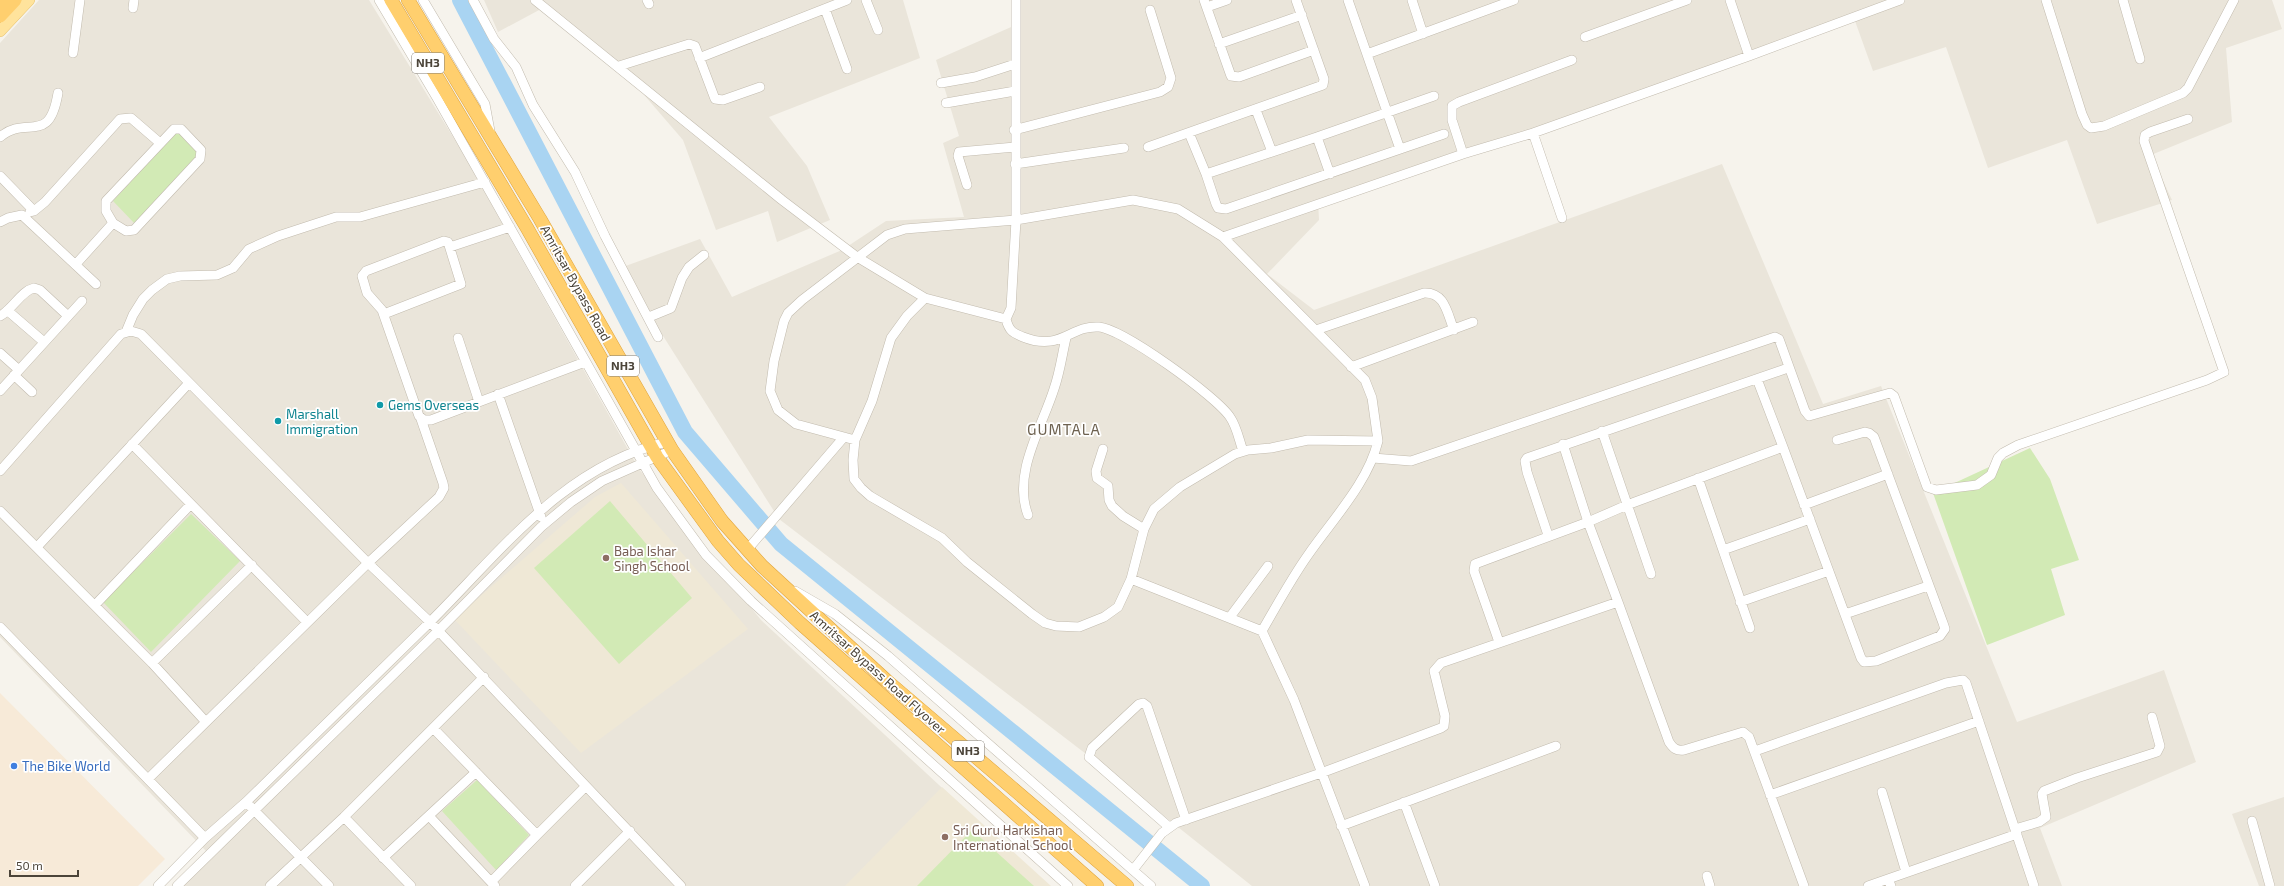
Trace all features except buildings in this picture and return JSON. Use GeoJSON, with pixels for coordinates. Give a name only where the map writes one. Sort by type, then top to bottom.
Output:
{"type":"FeatureCollection","features":[{"type":"Feature","properties":{"kind":"highway"},"geometry":{"type":"LineString","coordinates":[[0,16],[16,0]]}},
{"type":"Feature","properties":{"kind":"highway","name":"NH3"},"geometry":{"type":"LineString","coordinates":[[391,0],[464,125],[477,157]]}},
{"type":"Feature","properties":{"kind":"highway","name":"NH3"},"geometry":{"type":"LineString","coordinates":[[408,0],[491,137]]}},
{"type":"Feature","properties":{"kind":"highway","name":"Amritsar Bypass Road"},"geometry":{"type":"LineString","coordinates":[[491,137],[540,219],[670,446],[698,488],[747,550],[777,580]]}},
{"type":"Feature","properties":{"kind":"highway","name":"Amritsar Bypass Road"},"geometry":{"type":"LineString","coordinates":[[477,157],[527,228],[654,451],[718,541],[765,591]]}},
{"type":"Feature","properties":{"kind":"highway","name":"Amritsar Bypass Road Flyover"},"geometry":{"type":"LineString","coordinates":[[777,580],[887,681],[1127,886]]}},
{"type":"Feature","properties":{"kind":"highway","name":"Amritsar Bypass Road Flyover"},"geometry":{"type":"LineString","coordinates":[[765,591],[1097,886]]}},
{"type":"Feature","properties":{"kind":"main road"},"geometry":{"type":"LineString","coordinates":[[0,31],[29,0]]}},
{"type":"Feature","properties":{"kind":"street"},"geometry":{"type":"LineString","coordinates":[[73,53],[80,0]]}},
{"type":"Feature","properties":{"kind":"street"},"geometry":{"type":"LineString","coordinates":[[379,0],[477,157],[485,182],[635,451],[677,518],[728,578],[899,735],[1068,886]]}},
{"type":"Feature","properties":{"kind":"street"},"geometry":{"type":"LineString","coordinates":[[423,0],[485,104],[491,137]]}},
{"type":"Feature","properties":{"kind":"street"},"geometry":{"type":"LineString","coordinates":[[473,0],[494,39],[516,67],[533,104],[575,172],[605,236],[649,317],[658,337]]}},
{"type":"Feature","properties":{"kind":"street"},"geometry":{"type":"LineString","coordinates":[[535,0],[545,4],[709,141],[857,257],[925,298],[1006,319]]}},
{"type":"Feature","properties":{"kind":"street"},"geometry":{"type":"LineString","coordinates":[[699,58],[847,0]]}},
{"type":"Feature","properties":{"kind":"street"},"geometry":{"type":"LineString","coordinates":[[866,0],[878,30]]}},
{"type":"Feature","properties":{"kind":"street"},"geometry":{"type":"LineString","coordinates":[[1016,0],[1014,130],[1016,220],[1011,308],[1006,319],[1010,330],[1014,334],[1042,342],[1066,338],[1088,328],[1098,327],[1118,332],[1214,398],[1233,421],[1243,451]]}},
{"type":"Feature","properties":{"kind":"street"},"geometry":{"type":"LineString","coordinates":[[1226,0],[1205,4],[1229,74],[1236,77],[1314,50]]}},
{"type":"Feature","properties":{"kind":"street"},"geometry":{"type":"LineString","coordinates":[[1148,147],[1189,134],[1323,85],[1324,79],[1296,0]]}},
{"type":"Feature","properties":{"kind":"street"},"geometry":{"type":"LineString","coordinates":[[1348,0],[1400,149]]}},
{"type":"Feature","properties":{"kind":"street"},"geometry":{"type":"LineString","coordinates":[[1412,0],[1423,34]]}},
{"type":"Feature","properties":{"kind":"street"},"geometry":{"type":"LineString","coordinates":[[1367,54],[1514,0]]}},
{"type":"Feature","properties":{"kind":"street"},"geometry":{"type":"LineString","coordinates":[[1585,37],[1687,0]]}},
{"type":"Feature","properties":{"kind":"street"},"geometry":{"type":"LineString","coordinates":[[1730,0],[1749,56]]}},
{"type":"Feature","properties":{"kind":"street"},"geometry":{"type":"LineString","coordinates":[[1223,237],[1463,154],[1533,133],[1749,56],[1900,0]]}},
{"type":"Feature","properties":{"kind":"street"},"geometry":{"type":"LineString","coordinates":[[2046,0],[2082,114],[2087,125],[2091,128],[2104,126],[2183,93],[2188,88],[2234,0]]}},
{"type":"Feature","properties":{"kind":"street"},"geometry":{"type":"LineString","coordinates":[[2123,0],[2140,59]]}},
{"type":"Feature","properties":{"kind":"street"},"geometry":{"type":"LineString","coordinates":[[825,9],[847,69]]}},
{"type":"Feature","properties":{"kind":"street"},"geometry":{"type":"LineString","coordinates":[[1014,130],[1160,92],[1168,87],[1171,78],[1150,10]]}},
{"type":"Feature","properties":{"kind":"street"},"geometry":{"type":"LineString","coordinates":[[1219,44],[1302,15]]}},
{"type":"Feature","properties":{"kind":"street"},"geometry":{"type":"LineString","coordinates":[[619,66],[687,44],[695,46],[715,99],[723,100],[760,87]]}},
{"type":"Feature","properties":{"kind":"street"},"geometry":{"type":"LineString","coordinates":[[1463,154],[1452,120],[1452,106],[1459,102],[1572,60]]}},
{"type":"Feature","properties":{"kind":"street"},"geometry":{"type":"LineString","coordinates":[[940,83],[975,77],[1015,64]]}},
{"type":"Feature","properties":{"kind":"street"},"geometry":{"type":"LineString","coordinates":[[946,103],[1015,91]]}},
{"type":"Feature","properties":{"kind":"street"},"geometry":{"type":"LineString","coordinates":[[0,137],[12,130],[38,126],[49,121],[55,110],[58,93]]}},
{"type":"Feature","properties":{"kind":"street"},"geometry":{"type":"LineString","coordinates":[[1206,174],[1434,96]]}},
{"type":"Feature","properties":{"kind":"street"},"geometry":{"type":"LineString","coordinates":[[1256,110],[1272,152]]}},
{"type":"Feature","properties":{"kind":"street"},"geometry":{"type":"LineString","coordinates":[[0,222],[8,218],[34,211],[45,202],[120,120],[132,118],[160,143]]}},
{"type":"Feature","properties":{"kind":"street"},"geometry":{"type":"LineString","coordinates":[[1373,458],[1411,461],[1775,337],[1779,339],[1805,411],[1809,416],[1890,392],[1894,396],[1927,487],[1936,490],[1977,485],[1990,475],[1998,458],[2009,449],[2079,423],[2207,380],[2224,372],[2144,141],[2145,135],[2150,132],[2188,119]]}},
{"type":"Feature","properties":{"kind":"street"},"geometry":{"type":"LineString","coordinates":[[179,128],[201,150],[201,157],[134,230],[126,231],[113,223],[106,211],[106,201],[160,143],[174,129],[179,128]]}},
{"type":"Feature","properties":{"kind":"street"},"geometry":{"type":"LineString","coordinates":[[1533,133],[1562,218]]}},
{"type":"Feature","properties":{"kind":"street"},"geometry":{"type":"LineString","coordinates":[[1189,134],[1206,174],[1216,204],[1223,210],[1444,134]]}},
{"type":"Feature","properties":{"kind":"street"},"geometry":{"type":"LineString","coordinates":[[1317,137],[1330,174]]}},
{"type":"Feature","properties":{"kind":"street"},"geometry":{"type":"LineString","coordinates":[[967,184],[958,156],[959,152],[1015,147]]}},
{"type":"Feature","properties":{"kind":"street"},"geometry":{"type":"LineString","coordinates":[[1015,164],[1124,148]]}},
{"type":"Feature","properties":{"kind":"street"},"geometry":{"type":"LineString","coordinates":[[0,176],[34,211]]}},
{"type":"Feature","properties":{"kind":"street"},"geometry":{"type":"LineString","coordinates":[[126,332],[133,315],[143,299],[166,278],[217,275],[233,268],[249,249],[278,236],[336,217],[360,217],[485,182]]}},
{"type":"Feature","properties":{"kind":"street"},"geometry":{"type":"LineString","coordinates":[[855,440],[844,438],[788,420],[774,404],[770,391],[774,361],[788,313],[802,300],[857,257],[897,231],[1016,220],[1133,200],[1178,209],[1223,237],[1316,330],[1368,385],[1374,411],[1378,441],[1373,458],[1355,488],[1287,588],[1262,631]]}},
{"type":"Feature","properties":{"kind":"street"},"geometry":{"type":"LineString","coordinates":[[22,215],[96,284]]}},
{"type":"Feature","properties":{"kind":"street"},"geometry":{"type":"LineString","coordinates":[[76,264],[113,223]]}},
{"type":"Feature","properties":{"kind":"street"},"geometry":{"type":"LineString","coordinates":[[450,247],[510,227]]}},
{"type":"Feature","properties":{"kind":"street"},"geometry":{"type":"LineString","coordinates":[[148,779],[307,622],[443,492],[443,483],[384,314],[378,304],[367,293],[362,278],[364,272],[444,241],[448,242],[461,284],[384,314]]}},
{"type":"Feature","properties":{"kind":"street"},"geometry":{"type":"LineString","coordinates":[[649,317],[672,308],[682,278],[689,267],[704,255]]}},
{"type":"Feature","properties":{"kind":"street"},"geometry":{"type":"LineString","coordinates":[[44,342],[4,314],[28,290],[37,288],[68,316]]}},
{"type":"Feature","properties":{"kind":"street"},"geometry":{"type":"LineString","coordinates":[[1316,330],[1424,293],[1431,292],[1440,297],[1443,301],[1454,330]]}},
{"type":"Feature","properties":{"kind":"street"},"geometry":{"type":"LineString","coordinates":[[925,298],[907,316],[891,338],[872,401],[855,440],[852,469],[854,479],[860,488],[870,496],[905,515],[949,543],[967,562],[1045,622],[1056,626],[1079,627],[1104,617],[1118,607],[1131,579],[1144,529],[1154,509],[1166,498],[1197,477],[1243,451],[1271,448],[1308,440],[1378,441]]}},
{"type":"Feature","properties":{"kind":"street"},"geometry":{"type":"LineString","coordinates":[[0,391],[82,301]]}},
{"type":"Feature","properties":{"kind":"street"},"geometry":{"type":"LineString","coordinates":[[1351,367],[1473,322]]}},
{"type":"Feature","properties":{"kind":"street"},"geometry":{"type":"LineString","coordinates":[[0,471],[121,334],[126,332],[141,334],[368,563],[430,622],[484,677],[586,787],[682,886]]}},
{"type":"Feature","properties":{"kind":"street"},"geometry":{"type":"LineString","coordinates":[[458,338],[479,402]]}},
{"type":"Feature","properties":{"kind":"street"},"geometry":{"type":"LineString","coordinates":[[1028,515],[1023,489],[1032,453],[1057,379],[1066,338]]}},
{"type":"Feature","properties":{"kind":"street"},"geometry":{"type":"LineString","coordinates":[[0,353],[32,392]]}},
{"type":"Feature","properties":{"kind":"street"},"geometry":{"type":"LineString","coordinates":[[421,419],[431,420],[585,362]]}},
{"type":"Feature","properties":{"kind":"street"},"geometry":{"type":"LineString","coordinates":[[1548,535],[1527,472],[1525,461],[1527,458],[1563,444],[1784,370]]}},
{"type":"Feature","properties":{"kind":"street"},"geometry":{"type":"LineString","coordinates":[[1757,378],[1861,658],[1864,662],[1876,661],[1943,634],[1944,623],[1928,586],[1872,434],[1862,433],[1837,440]]}},
{"type":"Feature","properties":{"kind":"street"},"geometry":{"type":"LineString","coordinates":[[37,547],[189,383]]}},
{"type":"Feature","properties":{"kind":"street"},"geometry":{"type":"LineString","coordinates":[[498,394],[539,512],[545,524]]}},
{"type":"Feature","properties":{"kind":"street"},"geometry":{"type":"LineString","coordinates":[[1602,431],[1651,574]]}},
{"type":"Feature","properties":{"kind":"street"},"geometry":{"type":"LineString","coordinates":[[747,550],[844,438]]}},
{"type":"Feature","properties":{"kind":"street"},"geometry":{"type":"LineString","coordinates":[[132,444],[307,622]]}},
{"type":"Feature","properties":{"kind":"street"},"geometry":{"type":"LineString","coordinates":[[1563,444],[1588,522],[1669,742],[1673,748],[1678,751],[1743,732],[1749,737],[1804,886]]}},
{"type":"Feature","properties":{"kind":"street"},"geometry":{"type":"LineString","coordinates":[[158,886],[205,838],[246,802],[430,622],[539,512],[587,474],[635,451],[654,451],[670,446]]}},
{"type":"Feature","properties":{"kind":"street"},"geometry":{"type":"LineString","coordinates":[[1499,642],[1474,571],[1475,564],[1548,535],[1588,522],[1627,505],[1698,478],[1783,447]]}},
{"type":"Feature","properties":{"kind":"street"},"geometry":{"type":"LineString","coordinates":[[1103,448],[1096,470],[1097,478],[1108,486],[1110,503],[1117,511],[1144,529]]}},
{"type":"Feature","properties":{"kind":"street"},"geometry":{"type":"LineString","coordinates":[[177,886],[438,631],[545,524],[571,502],[602,481],[642,463],[654,451]]}},
{"type":"Feature","properties":{"kind":"street"},"geometry":{"type":"LineString","coordinates":[[1804,505],[1888,474]]}},
{"type":"Feature","properties":{"kind":"street"},"geometry":{"type":"LineString","coordinates":[[1698,478],[1750,628]]}},
{"type":"Feature","properties":{"kind":"street"},"geometry":{"type":"LineString","coordinates":[[94,605],[191,504]]}},
{"type":"Feature","properties":{"kind":"street"},"geometry":{"type":"LineString","coordinates":[[0,511],[152,663],[206,722]]}},
{"type":"Feature","properties":{"kind":"street"},"geometry":{"type":"LineString","coordinates":[[1723,550],[1810,519]]}},
{"type":"Feature","properties":{"kind":"street"},"geometry":{"type":"LineString","coordinates":[[152,663],[252,565]]}},
{"type":"Feature","properties":{"kind":"street"},"geometry":{"type":"LineString","coordinates":[[1230,617],[1268,566]]}},
{"type":"Feature","properties":{"kind":"street"},"geometry":{"type":"LineString","coordinates":[[1740,602],[1829,571]]}},
{"type":"Feature","properties":{"kind":"street"},"geometry":{"type":"LineString","coordinates":[[1131,579],[1230,617],[1262,631],[1294,700],[1365,886]]}},
{"type":"Feature","properties":{"kind":"street"},"geometry":{"type":"LineString","coordinates":[[777,580],[835,614],[888,656],[1151,886]]}},
{"type":"Feature","properties":{"kind":"street"},"geometry":{"type":"LineString","coordinates":[[1845,614],[1928,586]]}},
{"type":"Feature","properties":{"kind":"street"},"geometry":{"type":"LineString","coordinates":[[1132,870],[1162,833],[1169,827],[1321,773],[1444,726],[1445,716],[1435,677],[1436,667],[1446,660],[1618,602]]}},
{"type":"Feature","properties":{"kind":"street"},"geometry":{"type":"LineString","coordinates":[[0,627],[205,838]]}},
{"type":"Feature","properties":{"kind":"street"},"geometry":{"type":"LineString","coordinates":[[270,886],[344,817],[484,677]]}},
{"type":"Feature","properties":{"kind":"street"},"geometry":{"type":"LineString","coordinates":[[1755,751],[1962,680],[1966,683],[2034,886]]}},
{"type":"Feature","properties":{"kind":"street"},"geometry":{"type":"LineString","coordinates":[[1169,827],[1089,757],[1092,748],[1139,704],[1143,703],[1146,706],[1186,820]]}},
{"type":"Feature","properties":{"kind":"street"},"geometry":{"type":"LineString","coordinates":[[1868,886],[1890,882],[1906,872],[2039,822],[2046,817],[2042,794],[2044,791],[2077,778],[2158,752],[2160,746],[2152,717]]}},
{"type":"Feature","properties":{"kind":"street"},"geometry":{"type":"LineString","coordinates":[[1770,796],[1979,721]]}},
{"type":"Feature","properties":{"kind":"street"},"geometry":{"type":"LineString","coordinates":[[433,728],[537,835]]}},
{"type":"Feature","properties":{"kind":"street"},"geometry":{"type":"LineString","coordinates":[[1342,826],[1556,746]]}},
{"type":"Feature","properties":{"kind":"street"},"geometry":{"type":"LineString","coordinates":[[383,858],[476,772]]}},
{"type":"Feature","properties":{"kind":"street"},"geometry":{"type":"LineString","coordinates":[[429,816],[493,884],[537,835],[586,787]]}},
{"type":"Feature","properties":{"kind":"street"},"geometry":{"type":"LineString","coordinates":[[1882,792],[1906,872]]}},
{"type":"Feature","properties":{"kind":"street"},"geometry":{"type":"LineString","coordinates":[[246,802],[329,886]]}},
{"type":"Feature","properties":{"kind":"street"},"geometry":{"type":"LineString","coordinates":[[1404,802],[1435,886]]}},
{"type":"Feature","properties":{"kind":"street"},"geometry":{"type":"LineString","coordinates":[[344,817],[411,886]]}},
{"type":"Feature","properties":{"kind":"street"},"geometry":{"type":"LineString","coordinates":[[2252,821],[2270,886]]}},
{"type":"Feature","properties":{"kind":"street"},"geometry":{"type":"LineString","coordinates":[[575,886],[630,831]]}},
{"type":"Feature","properties":{"kind":"street"},"geometry":{"type":"LineString","coordinates":[[1707,876],[1710,886]]}},
{"type":"Feature","properties":{"kind":"shaded area"},"geometry":{"type":"Polygon","coordinates":[[[39,0],[369,0],[461,150],[639,469],[761,620],[1048,886],[172,886],[207,852],[0,637],[0,43],[39,0]]]}},
{"type":"Feature","properties":{"kind":"shaded area"},"geometry":{"type":"Polygon","coordinates":[[[484,0],[903,0],[920,58],[769,117],[807,166],[830,220],[777,242],[768,211],[716,230],[683,140],[607,52],[541,9],[498,32],[484,0]]]}},
{"type":"Feature","properties":{"kind":"shaded area"},"geometry":{"type":"Polygon","coordinates":[[[1018,0],[2272,0],[2282,29],[2226,48],[2232,122],[2151,155],[2172,200],[2097,224],[2067,140],[1988,168],[1946,47],[1873,71],[1855,21],[1318,201],[1319,220],[1267,274],[1314,310],[1722,164],[1823,404],[1881,386],[2017,722],[2164,670],[2196,762],[2040,828],[2062,886],[1252,886],[1090,757],[779,519],[620,268],[700,239],[732,297],[842,250],[886,221],[964,217],[943,143],[959,136],[936,60],[1018,24],[1018,0]]]}},
{"type":"Feature","properties":{"kind":"shaded area","name":"Baba Ishar Singh School"},"geometry":{"type":"Polygon","coordinates":[[[621,483],[748,629],[581,753],[454,619],[595,497],[621,483]]]}},
{"type":"Feature","properties":{"kind":"shaded area"},"geometry":{"type":"Polygon","coordinates":[[[0,693],[165,859],[138,886],[0,886],[0,693]]]}},
{"type":"Feature","properties":{"kind":"shaded area","name":"Sri Guru Harkishan International School"},"geometry":{"type":"Polygon","coordinates":[[[942,787],[1051,886],[845,886],[942,787]]]}},
{"type":"Feature","properties":{"kind":"shaded area"},"geometry":{"type":"Polygon","coordinates":[[[2284,797],[2284,886],[2259,886],[2232,814],[2284,797]]]}},
{"type":"Feature","properties":{"kind":"green space"},"geometry":{"type":"Polygon","coordinates":[[[180,128],[202,153],[136,225],[113,201],[180,128]]]}},
{"type":"Feature","properties":{"kind":"green space"},"geometry":{"type":"Polygon","coordinates":[[[2030,448],[2050,479],[2079,560],[2051,569],[2065,615],[1987,645],[1933,493],[2030,448]]]}},
{"type":"Feature","properties":{"kind":"green space"},"geometry":{"type":"Polygon","coordinates":[[[610,501],[692,598],[619,664],[534,568],[610,501]]]}},
{"type":"Feature","properties":{"kind":"green space"},"geometry":{"type":"Polygon","coordinates":[[[191,514],[240,561],[151,652],[103,602],[191,514]]]}},
{"type":"Feature","properties":{"kind":"green space"},"geometry":{"type":"Polygon","coordinates":[[[477,780],[529,835],[496,870],[442,811],[477,780]]]}},
{"type":"Feature","properties":{"kind":"green space"},"geometry":{"type":"Polygon","coordinates":[[[972,830],[1034,886],[917,886],[972,830]]]}},
{"type":"Feature","properties":{"kind":"waterway"},"geometry":{"type":"LineString","coordinates":[[460,0],[685,432],[781,544],[1202,886]]}},
{"type":"Feature","properties":{"kind":"place","name":"Gems Overseas"},"geometry":{"type":"Point","coordinates":[380,405]}},
{"type":"Feature","properties":{"kind":"place","name":"Marshall Immigration"},"geometry":{"type":"Point","coordinates":[278,421]}},
{"type":"Feature","properties":{"kind":"place","name":"Baba Ishar Singh School"},"geometry":{"type":"Point","coordinates":[606,558]}},
{"type":"Feature","properties":{"kind":"place","name":"The Bike World"},"geometry":{"type":"Point","coordinates":[14,766]}},
{"type":"Feature","properties":{"kind":"place","name":"Sri Guru Harkishan International School"},"geometry":{"type":"Point","coordinates":[945,837]}},
{"type":"Feature","properties":{"kind":"district","name":"GUMTALA"},"geometry":{"type":"Point","coordinates":[1064,430]}}]}
